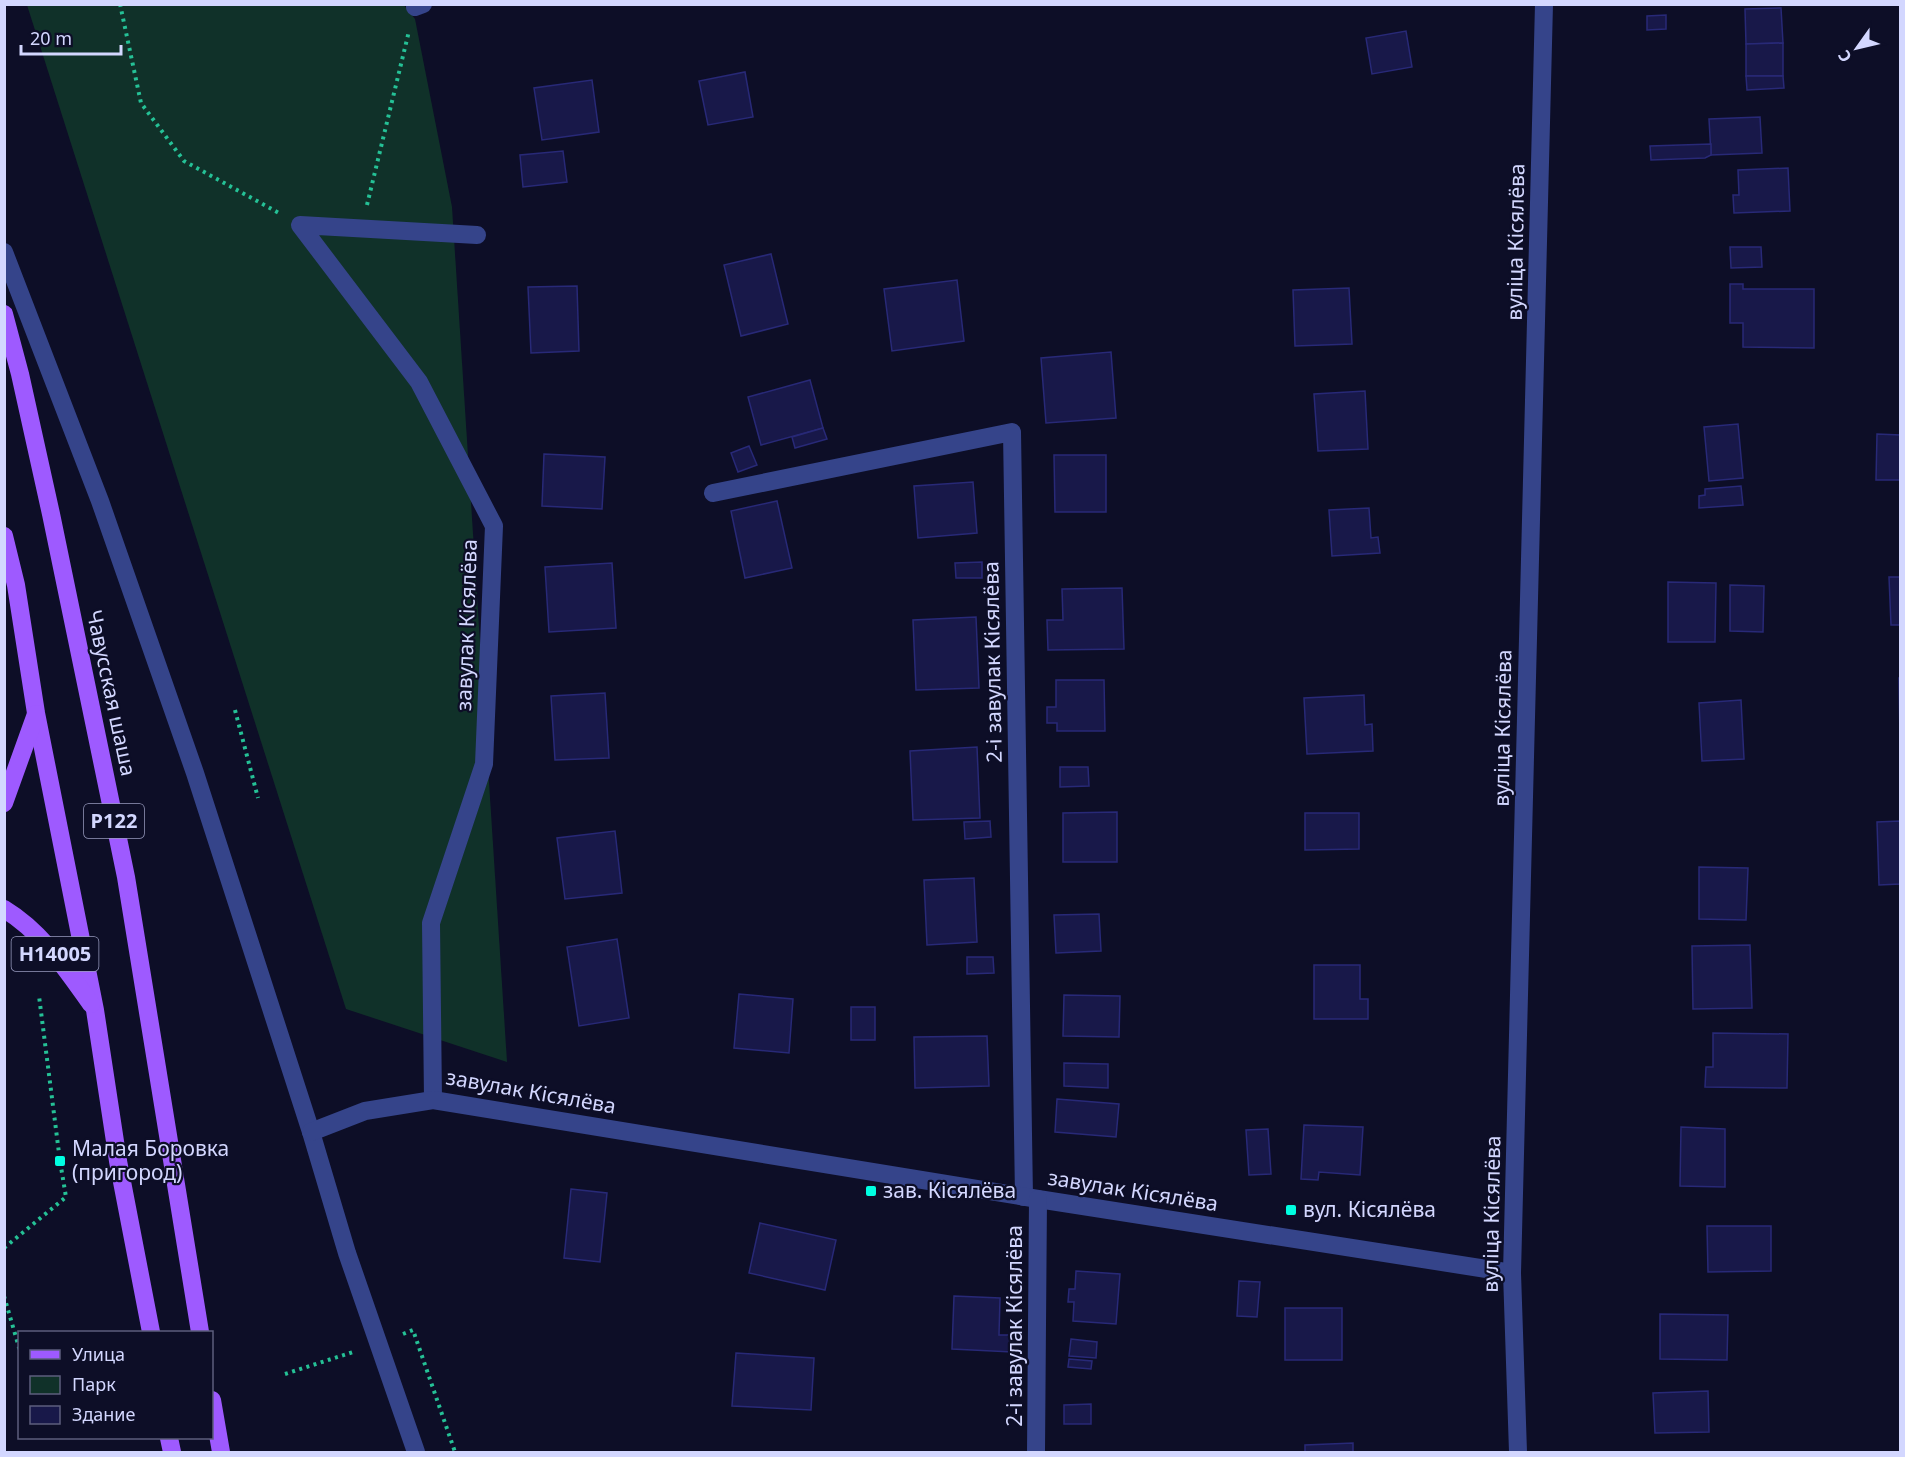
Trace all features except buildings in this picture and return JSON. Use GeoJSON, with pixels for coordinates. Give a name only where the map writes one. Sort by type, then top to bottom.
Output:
{"type":"FeatureCollection","features":[{"type":"Feature","properties":{"kind":"main road","name":"Чавусская шаша"},"geometry":{"type":"LineString","coordinates":[[4,314],[20,374],[51,514],[126,877],[200,1331]]}},
{"type":"Feature","properties":{"kind":"main road","name":"Р122"},"geometry":{"type":"LineString","coordinates":[[4,536],[16,585],[36,713],[95,1010],[118,1161],[151,1331]]}},
{"type":"Feature","properties":{"kind":"main road"},"geometry":{"type":"LineString","coordinates":[[4,803],[36,713]]}},
{"type":"Feature","properties":{"kind":"main road","name":"Н14005"},"geometry":{"type":"LineString","coordinates":[[4,909],[20,918],[55,954],[95,1010]]}},
{"type":"Feature","properties":{"kind":"main road"},"geometry":{"type":"LineString","coordinates":[[213,1406],[220,1452]]}},
{"type":"Feature","properties":{"kind":"street","name":"вуліца Кісялёва"},"geometry":{"type":"LineString","coordinates":[[1518,1452],[1512,1273],[1544,4]]}},
{"type":"Feature","properties":{"kind":"street","name":"завулак Кісялёва"},"geometry":{"type":"LineString","coordinates":[[300,225],[419,382],[494,526],[484,764],[431,923],[433,1100],[1031,1198],[1512,1273]]}},
{"type":"Feature","properties":{"kind":"street"},"geometry":{"type":"LineString","coordinates":[[300,225],[477,235]]}},
{"type":"Feature","properties":{"kind":"street"},"geometry":{"type":"LineString","coordinates":[[4,252],[100,501],[192,762],[311,1132],[347,1253],[416,1452]]}},
{"type":"Feature","properties":{"kind":"street","name":"2-і завулак Кісялёва"},"geometry":{"type":"LineString","coordinates":[[713,493],[1012,432],[1036,1452]]}},
{"type":"Feature","properties":{"kind":"street"},"geometry":{"type":"LineString","coordinates":[[311,1132],[365,1111],[433,1100]]}},
{"type":"Feature","properties":{"kind":"path"},"geometry":{"type":"LineString","coordinates":[[120,4],[141,103],[184,161],[300,225]]}},
{"type":"Feature","properties":{"kind":"path"},"geometry":{"type":"LineString","coordinates":[[362,229],[419,6]]}},
{"type":"Feature","properties":{"kind":"path"},"geometry":{"type":"LineString","coordinates":[[235,710],[258,798]]}},
{"type":"Feature","properties":{"kind":"path"},"geometry":{"type":"LineString","coordinates":[[4,1248],[66,1197],[39,996]]}},
{"type":"Feature","properties":{"kind":"path"},"geometry":{"type":"LineString","coordinates":[[4,1296],[18,1345]]}},
{"type":"Feature","properties":{"kind":"path"},"geometry":{"type":"LineString","coordinates":[[285,1374],[413,1330],[454,1452]]}},
{"type":"Feature","properties":{"kind":"green space"},"geometry":{"type":"Polygon","coordinates":[[[403,4],[415,19],[452,207],[507,1062],[346,1009],[27,5],[403,4]]]}},
{"type":"Feature","properties":{"kind":"place","name":"Малая Боровка (пригород)"},"geometry":{"type":"Point","coordinates":[60,1161]}},
{"type":"Feature","properties":{"kind":"place","name":"зав. Кісялёва"},"geometry":{"type":"Point","coordinates":[871,1191]}},
{"type":"Feature","properties":{"kind":"place","name":"вул. Кісялёва"},"geometry":{"type":"Point","coordinates":[1291,1210]}}]}
